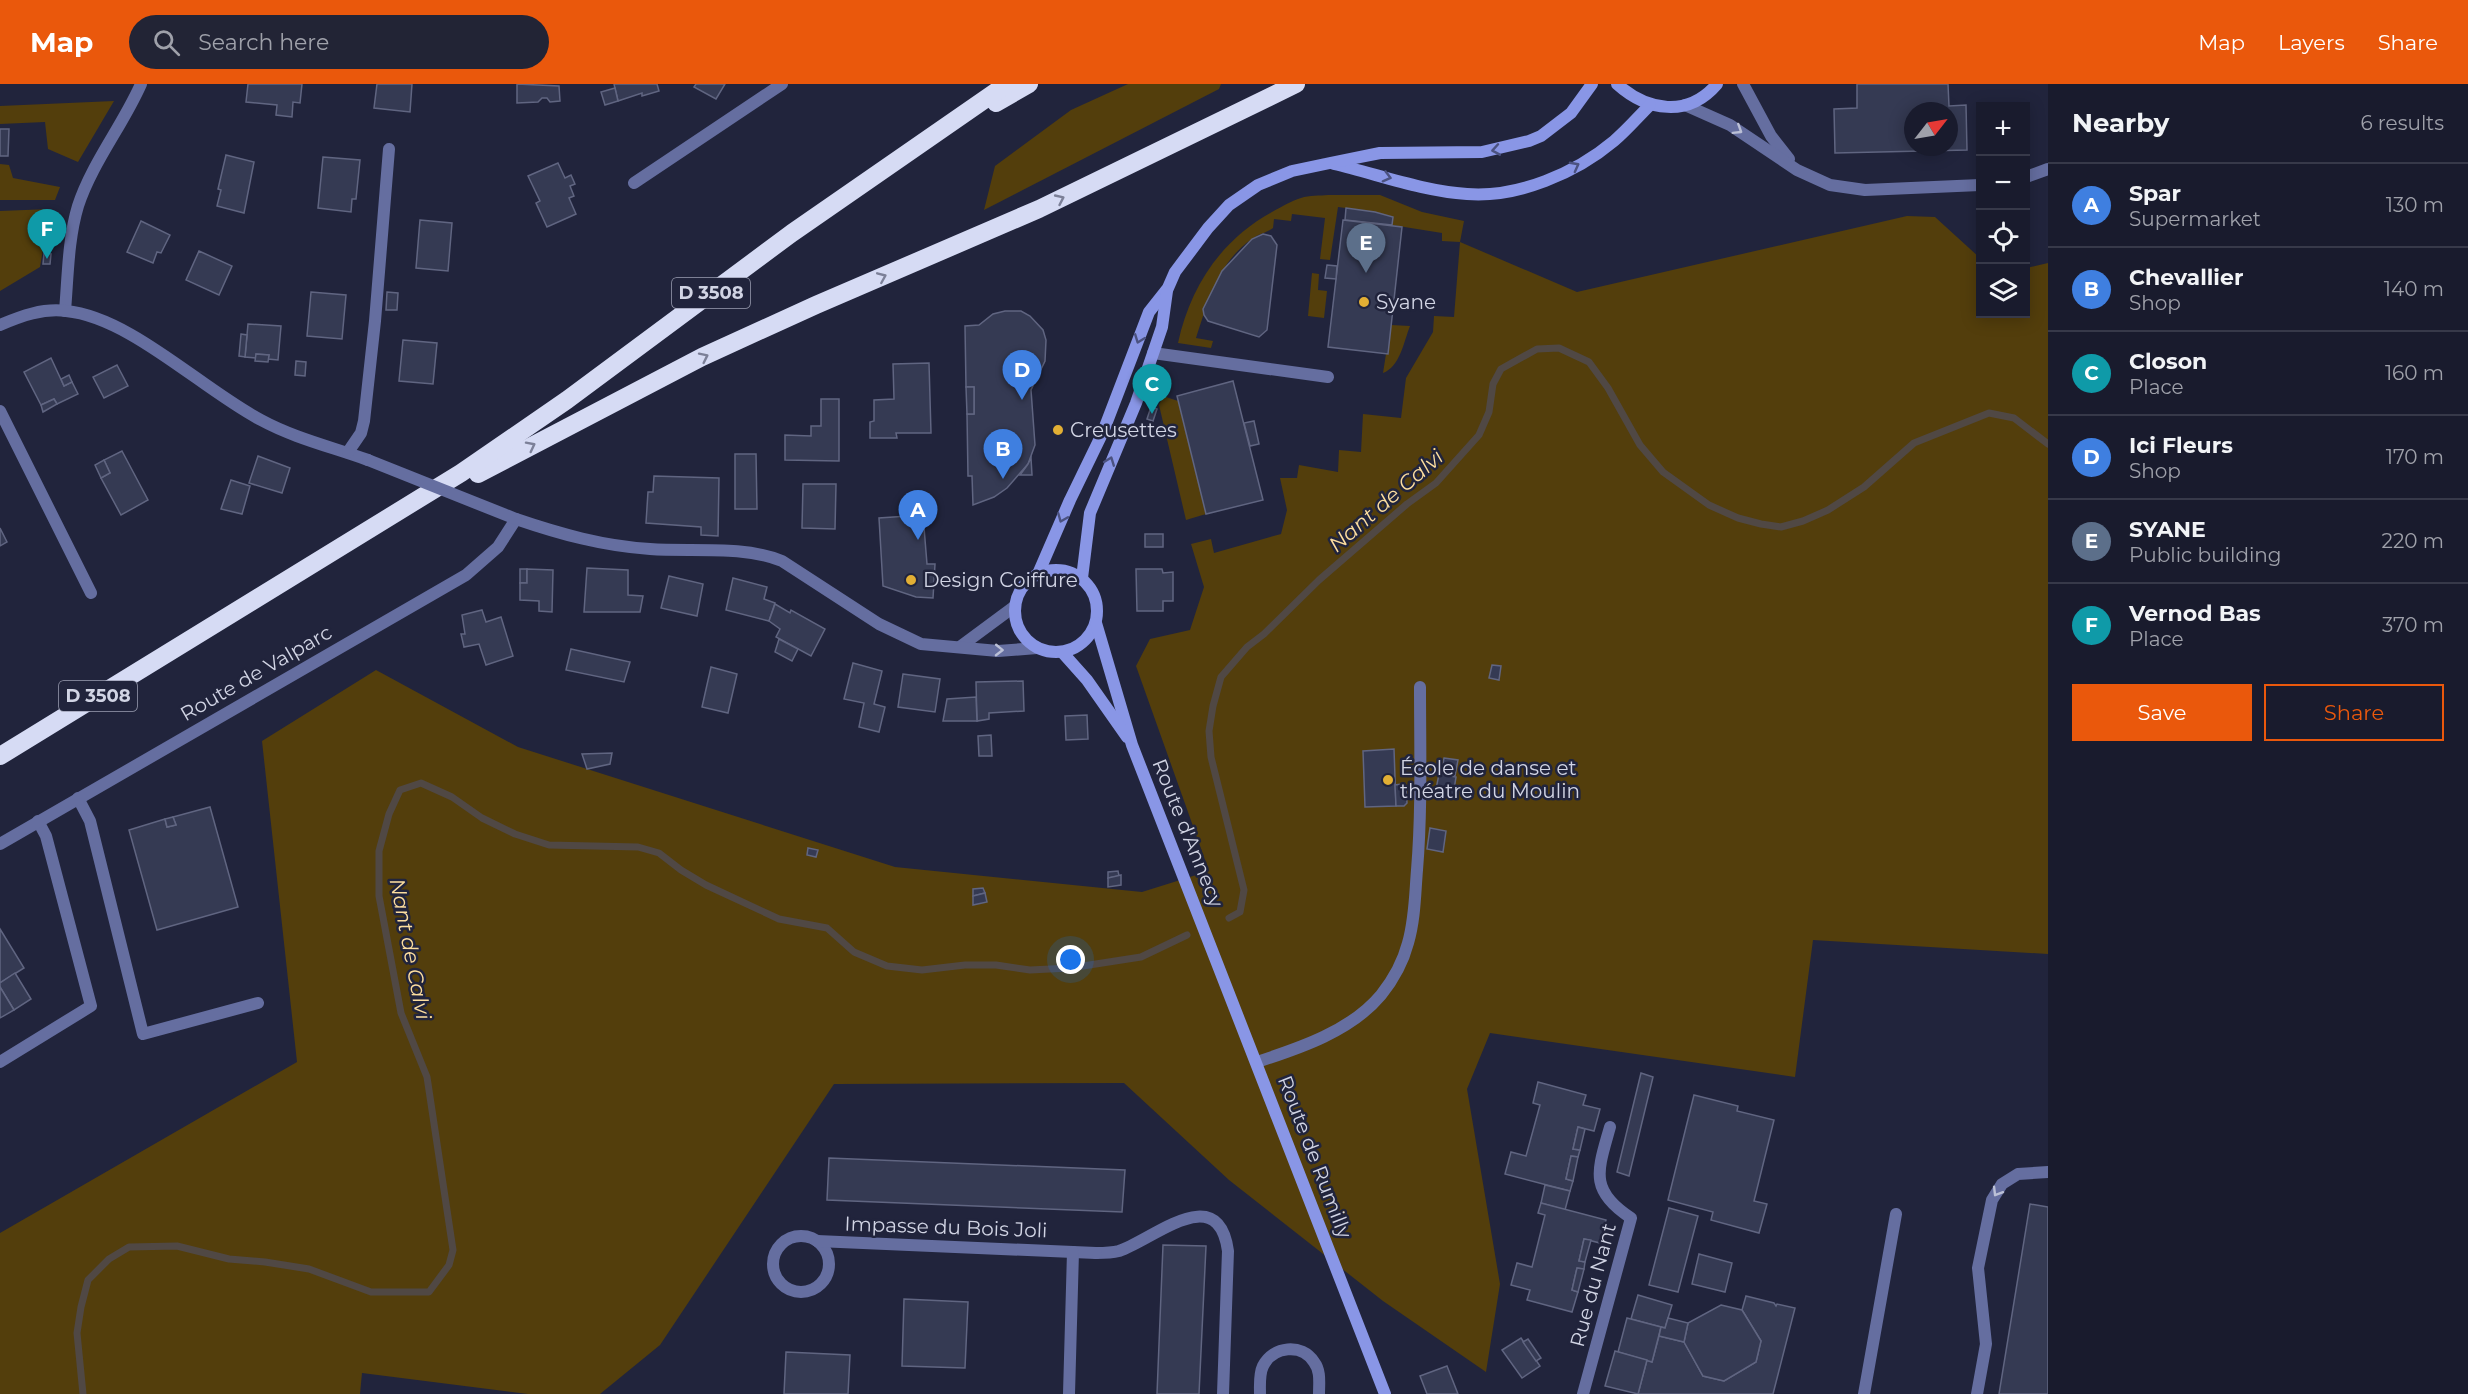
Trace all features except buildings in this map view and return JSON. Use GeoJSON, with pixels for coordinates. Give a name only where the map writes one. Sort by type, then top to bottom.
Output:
{"type":"FeatureCollection","features":[{"type":"Feature","properties":{"kind":"highway"},"geometry":{"type":"LineString","coordinates":[[857,189],[1006,84]]}},
{"type":"Feature","properties":{"kind":"highway","name":"D 3508"},"geometry":{"type":"LineString","coordinates":[[0,756],[461,473],[567,400],[783,239],[857,189],[1029,84]]}},
{"type":"Feature","properties":{"kind":"highway"},"geometry":{"type":"LineString","coordinates":[[385,521],[702,357],[1039,209],[1296,84]]}},
{"type":"Feature","properties":{"kind":"main road"},"geometry":{"type":"LineString","coordinates":[[1038,574],[1060,570],[1082,578],[1093,591],[1097,607],[1096,623],[1089,637],[1077,647],[1062,652],[1049,652],[1037,648],[1024,637],[1016,623],[1015,606],[1022,587],[1038,574],[1103,432],[1149,312],[1168,288],[1175,272],[1208,228],[1229,205],[1267,182],[1292,171],[1330,163],[1380,153],[1482,152],[1514,146],[1541,136],[1557,125],[1571,113],[1592,84]]}},
{"type":"Feature","properties":{"kind":"main road"},"geometry":{"type":"LineString","coordinates":[[1617,84],[1631,96],[1650,105],[1667,107],[1685,105],[1701,98],[1717,84]]}},
{"type":"Feature","properties":{"kind":"main road"},"geometry":{"type":"LineString","coordinates":[[1330,163],[1468,194],[1516,189],[1555,176],[1590,158],[1615,140],[1650,105]]}},
{"type":"Feature","properties":{"kind":"main road"},"geometry":{"type":"LineString","coordinates":[[1082,578],[1090,513],[1136,403],[1162,327],[1168,288]]}},
{"type":"Feature","properties":{"kind":"main road","name":"Route d'Annecy"},"geometry":{"type":"LineString","coordinates":[[1096,623],[1132,746],[1207,935]]}},
{"type":"Feature","properties":{"kind":"main road","name":"Route d'Annecy"},"geometry":{"type":"LineString","coordinates":[[1062,652],[1087,680],[1132,746]]}},
{"type":"Feature","properties":{"kind":"main road","name":"Route de Rumilly"},"geometry":{"type":"LineString","coordinates":[[1207,935],[1385,1394]]}},
{"type":"Feature","properties":{"kind":"street"},"geometry":{"type":"LineString","coordinates":[[65,311],[70,251],[78,207],[141,84]]}},
{"type":"Feature","properties":{"kind":"street"},"geometry":{"type":"LineString","coordinates":[[634,183],[782,84]]}},
{"type":"Feature","properties":{"kind":"street"},"geometry":{"type":"LineString","coordinates":[[1743,84],[1771,136],[1797,170]]}},
{"type":"Feature","properties":{"kind":"street"},"geometry":{"type":"LineString","coordinates":[[1685,105],[1730,125],[1797,170],[1830,185],[1865,190],[1976,185]]}},
{"type":"Feature","properties":{"kind":"street"},"geometry":{"type":"LineString","coordinates":[[348,452],[361,433],[364,421],[375,321],[389,149]]}},
{"type":"Feature","properties":{"kind":"street"},"geometry":{"type":"LineString","coordinates":[[2030,175],[2048,168]]}},
{"type":"Feature","properties":{"kind":"street"},"geometry":{"type":"LineString","coordinates":[[0,325],[35,312],[65,311],[96,317],[115,326],[261,420],[286,432],[348,452],[516,519],[556,533],[603,544],[771,557],[782,561],[903,637],[932,646],[961,646],[998,651],[1037,648]]}},
{"type":"Feature","properties":{"kind":"street"},"geometry":{"type":"LineString","coordinates":[[1153,353],[1328,377]]}},
{"type":"Feature","properties":{"kind":"street"},"geometry":{"type":"LineString","coordinates":[[0,411],[92,593]]}},
{"type":"Feature","properties":{"kind":"street","name":"Route de Valparc"},"geometry":{"type":"LineString","coordinates":[[0,844],[466,575],[498,547],[516,519]]}},
{"type":"Feature","properties":{"kind":"street"},"geometry":{"type":"LineString","coordinates":[[961,646],[1015,606]]}},
{"type":"Feature","properties":{"kind":"street"},"geometry":{"type":"LineString","coordinates":[[1257,1062],[1321,1037],[1364,1011],[1380,996],[1400,964],[1412,923],[1418,859],[1420,687]]}},
{"type":"Feature","properties":{"kind":"street"},"geometry":{"type":"LineString","coordinates":[[78,798],[90,821],[143,1034],[258,1003]]}},
{"type":"Feature","properties":{"kind":"street"},"geometry":{"type":"LineString","coordinates":[[0,1062],[91,1006],[46,836],[38,821]]}},
{"type":"Feature","properties":{"kind":"street","name":"Rue du Nant"},"geometry":{"type":"LineString","coordinates":[[1583,1394],[1631,1218],[1607,1196],[1598,1176],[1610,1127]]}},
{"type":"Feature","properties":{"kind":"street"},"geometry":{"type":"LineString","coordinates":[[1977,1394],[1986,1344],[1978,1268],[1992,1200],[2002,1184],[2018,1174],[2048,1172]]}},
{"type":"Feature","properties":{"kind":"street"},"geometry":{"type":"LineString","coordinates":[[1864,1394],[1896,1214]]}},
{"type":"Feature","properties":{"kind":"street","name":"Impasse du Bois Joli"},"geometry":{"type":"LineString","coordinates":[[817,1241],[827,1252],[829,1260],[824,1281],[819,1287],[806,1293],[792,1292],[785,1288],[773,1271],[772,1264],[776,1249],[795,1236],[810,1237],[817,1241],[1096,1253],[1120,1250],[1194,1216],[1211,1219],[1225,1234],[1228,1251],[1223,1394]]}},
{"type":"Feature","properties":{"kind":"street","name":"Impasse du Bois Joli"},"geometry":{"type":"LineString","coordinates":[[1068,1394],[1073,1252]]}},
{"type":"Feature","properties":{"kind":"street"},"geometry":{"type":"LineString","coordinates":[[1260,1394],[1262,1368],[1267,1360],[1282,1350],[1291,1349],[1300,1351],[1315,1362],[1318,1370],[1319,1394]]}},
{"type":"Feature","properties":{"kind":"shaded area"},"geometry":{"type":"Polygon","coordinates":[[[1128,84],[1221,84],[1219,89],[984,210],[995,166],[1071,110],[1128,84]]]}},
{"type":"Feature","properties":{"kind":"shaded area"},"geometry":{"type":"Polygon","coordinates":[[[114,101],[78,162],[48,149],[45,122],[0,124],[0,106],[114,101]]]}},
{"type":"Feature","properties":{"kind":"shaded area"},"geometry":{"type":"Polygon","coordinates":[[[0,164],[9,165],[13,178],[60,187],[55,200],[0,200],[0,164]]]}},
{"type":"Feature","properties":{"kind":"shaded area"},"geometry":{"type":"Polygon","coordinates":[[[1380,195],[1422,212],[1464,221],[1460,242],[1442,241],[1442,233],[1392,225],[1392,217],[1375,212],[1338,207],[1330,260],[1320,259],[1325,218],[1292,214],[1291,221],[1274,219],[1273,228],[1240,248],[1216,284],[1196,338],[1213,341],[1211,348],[1178,343],[1183,322],[1200,284],[1210,267],[1237,236],[1290,202],[1304,197],[1380,195]]]}},
{"type":"Feature","properties":{"kind":"shaded area"},"geometry":{"type":"Polygon","coordinates":[[[50,209],[40,267],[0,291],[0,211],[50,209]]]}},
{"type":"Feature","properties":{"kind":"shaded area"},"geometry":{"type":"Polygon","coordinates":[[[1907,216],[1935,217],[1976,254],[1976,318],[2030,318],[2030,267],[2048,263],[2048,954],[1813,940],[1795,1077],[1490,1033],[1467,1089],[1500,1284],[1486,1372],[1383,1301],[1229,1180],[1124,1083],[834,1084],[660,1345],[600,1394],[528,1394],[362,1373],[360,1394],[0,1394],[0,1233],[297,1062],[262,741],[376,670],[518,747],[895,867],[1142,892],[1209,871],[1136,666],[1150,639],[1190,630],[1204,587],[1191,544],[1211,539],[1214,553],[1281,534],[1287,510],[1280,478],[1297,478],[1299,465],[1338,472],[1339,450],[1361,452],[1363,414],[1401,418],[1406,378],[1433,332],[1434,316],[1454,317],[1460,242],[1577,292],[1907,216]]]}},
{"type":"Feature","properties":{"kind":"shaded area"},"geometry":{"type":"Polygon","coordinates":[[[1312,273],[1319,274],[1318,290],[1327,291],[1324,318],[1308,316],[1312,273]]]}},
{"type":"Feature","properties":{"kind":"shaded area"},"geometry":{"type":"Polygon","coordinates":[[[1391,325],[1410,326],[1394,365],[1383,373],[1388,353],[1391,325]]]}},
{"type":"Feature","properties":{"kind":"shaded area"},"geometry":{"type":"Polygon","coordinates":[[[1163,396],[1178,401],[1206,514],[1186,520],[1159,405],[1163,396]]]}},
{"type":"Feature","properties":{"kind":"waterway","name":"Nant de Calvi"},"geometry":{"type":"LineString","coordinates":[[1229,918],[1240,912],[1244,890],[1211,757],[1209,731],[1221,677],[1247,647],[1264,634],[1319,580],[1407,504],[1436,483],[1479,435],[1489,412],[1493,384],[1501,369],[1537,349],[1559,348],[1589,362],[1608,388],[1640,445],[1663,472],[1709,505],[1738,518],[1781,527],[1803,521],[1828,510],[1864,487],[1914,443],[1989,413],[2014,418],[2048,444]]}},
{"type":"Feature","properties":{"kind":"waterway","name":"Nant de Calvi"},"geometry":{"type":"LineString","coordinates":[[83,1394],[77,1333],[88,1280],[109,1259],[129,1247],[177,1246],[229,1259],[309,1269],[371,1292],[429,1292],[449,1265],[453,1250],[427,1077],[401,1013],[379,896],[379,851],[389,814],[400,790],[421,783],[452,797],[482,818],[515,834],[549,845],[638,847],[659,853],[706,885],[779,919],[827,928],[854,952],[887,966],[922,970],[965,965],[996,965],[1030,970],[1070,968],[1141,957],[1187,935]]}},
{"type":"Feature","properties":{"kind":"place","name":"Vernod Bas"},"geometry":{"type":"Point","coordinates":[47,259]}},
{"type":"Feature","properties":{"kind":"place","name":"SYANE"},"geometry":{"type":"Point","coordinates":[1366,273]}},
{"type":"Feature","properties":{"kind":"place","name":"Syane"},"geometry":{"type":"Point","coordinates":[1364,302]}},
{"type":"Feature","properties":{"kind":"place","name":"Ici Fleurs"},"geometry":{"type":"Point","coordinates":[1022,400]}},
{"type":"Feature","properties":{"kind":"place","name":"Closon"},"geometry":{"type":"Point","coordinates":[1152,414]}},
{"type":"Feature","properties":{"kind":"place","name":"Creusettes"},"geometry":{"type":"Point","coordinates":[1058,430]}},
{"type":"Feature","properties":{"kind":"place","name":"Chevallier"},"geometry":{"type":"Point","coordinates":[1003,479]}},
{"type":"Feature","properties":{"kind":"place","name":"Spar"},"geometry":{"type":"Point","coordinates":[918,540]}},
{"type":"Feature","properties":{"kind":"place","name":"Design Coiffure"},"geometry":{"type":"Point","coordinates":[911,580]}},
{"type":"Feature","properties":{"kind":"place","name":"École de danse et théatre du Moulin"},"geometry":{"type":"Point","coordinates":[1388,780]}}]}
